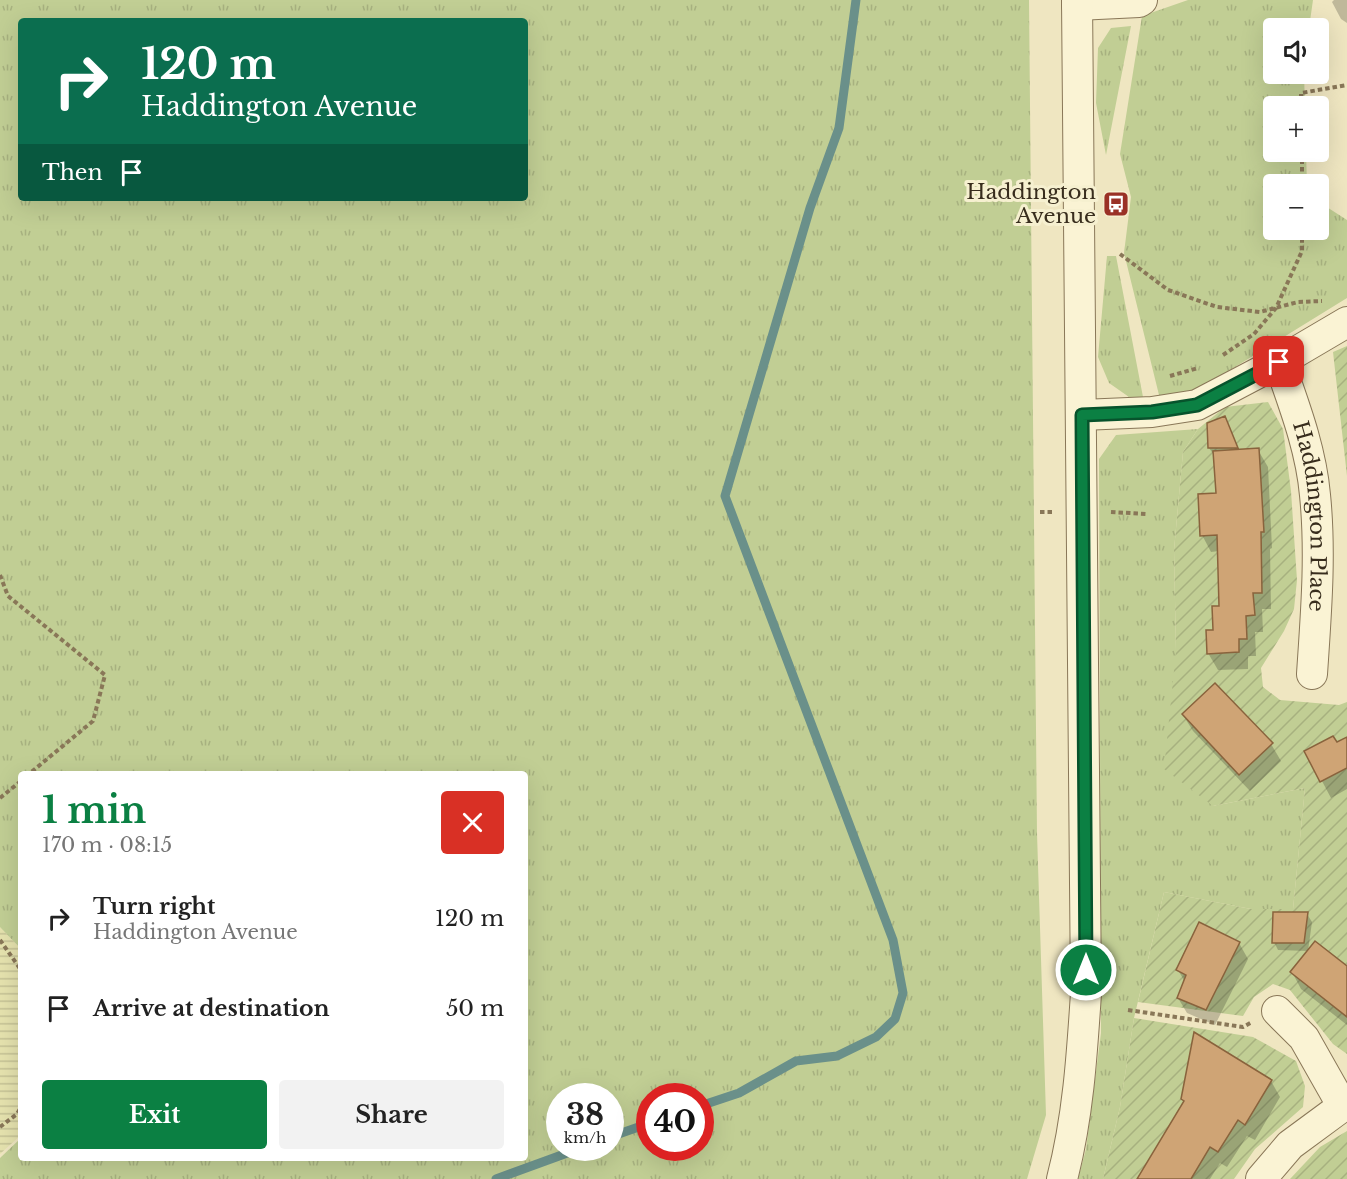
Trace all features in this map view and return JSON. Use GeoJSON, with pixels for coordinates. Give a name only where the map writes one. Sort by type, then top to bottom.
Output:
{"type":"FeatureCollection","features":[{"type":"Feature","properties":{"kind":"street"},"geometry":{"type":"LineString","coordinates":[[1062,1179],[1068,1158],[1080,1076],[1086,993],[1077,3],[1139,2],[1142,0]]}},
{"type":"Feature","properties":{"kind":"street"},"geometry":{"type":"LineString","coordinates":[[1082,415],[1152,412],[1197,405],[1279,362],[1339,311]]}},
{"type":"Feature","properties":{"kind":"street","name":"Haddington Place"},"geometry":{"type":"LineString","coordinates":[[1279,362],[1303,430],[1315,494],[1318,586],[1312,674]]}},
{"type":"Feature","properties":{"kind":"street"},"geometry":{"type":"LineString","coordinates":[[1261,1179],[1290,1145],[1345,1104],[1304,1038],[1277,1011]]}},
{"type":"Feature","properties":{"kind":"path"},"geometry":{"type":"LineString","coordinates":[[1301,96],[1301,93],[1347,85]]}},
{"type":"Feature","properties":{"kind":"path"},"geometry":{"type":"LineString","coordinates":[[1217,358],[1254,334],[1276,308],[1302,251],[1302,240]]}},
{"type":"Feature","properties":{"kind":"path"},"geometry":{"type":"LineString","coordinates":[[1120,254],[1168,290],[1217,307],[1260,312],[1298,302],[1339,311]]}},
{"type":"Feature","properties":{"kind":"path"},"geometry":{"type":"LineString","coordinates":[[1167,377],[1208,364]]}},
{"type":"Feature","properties":{"kind":"path"},"geometry":{"type":"LineString","coordinates":[[0,575],[8,596],[105,675],[93,721],[34,771]]}},
{"type":"Feature","properties":{"kind":"path"},"geometry":{"type":"LineString","coordinates":[[0,798],[18,783]]}},
{"type":"Feature","properties":{"kind":"path"},"geometry":{"type":"LineString","coordinates":[[0,940],[18,966]]}},
{"type":"Feature","properties":{"kind":"path"},"geometry":{"type":"LineString","coordinates":[[1128,1010],[1243,1026],[1277,1011]]}},
{"type":"Feature","properties":{"kind":"path"},"geometry":{"type":"LineString","coordinates":[[0,1127],[18,1112]]}},
{"type":"Feature","properties":{"kind":"shaded area"},"geometry":{"type":"Polygon","coordinates":[[[0,927],[18,946],[18,1138],[0,1154],[0,927]]]}},
{"type":"Feature","properties":{"kind":"green space"},"geometry":{"type":"Polygon","coordinates":[[[0,0],[1029,0],[1037,833],[1046,1115],[1027,1179],[0,1179],[0,1158],[18,1141],[18,1161],[528,1161],[528,771],[18,771],[18,946],[0,927],[0,0]]]}},
{"type":"Feature","properties":{"kind":"green space"},"geometry":{"type":"Polygon","coordinates":[[[1188,0],[1313,0],[1310,18],[1263,18],[1263,84],[1304,84],[1305,96],[1263,96],[1263,162],[1306,162],[1307,174],[1263,174],[1263,240],[1329,240],[1329,208],[1347,220],[1347,298],[1191,394],[1159,395],[1124,253],[1131,197],[1120,154],[1142,16],[1188,0]]]}},
{"type":"Feature","properties":{"kind":"green space"},"geometry":{"type":"Polygon","coordinates":[[[1131,26],[1106,155],[1096,103],[1098,48],[1111,28],[1131,26]]]}},
{"type":"Feature","properties":{"kind":"green space"},"geometry":{"type":"Polygon","coordinates":[[[1107,256],[1116,256],[1143,397],[1129,397],[1109,383],[1098,357],[1107,256]]]}},
{"type":"Feature","properties":{"kind":"green space"},"geometry":{"type":"Polygon","coordinates":[[[1347,346],[1347,476],[1333,352],[1347,346]]]}},
{"type":"Feature","properties":{"kind":"green space"},"geometry":{"type":"Polygon","coordinates":[[[1268,402],[1283,429],[1291,491],[1297,580],[1294,609],[1284,631],[1261,668],[1263,687],[1280,700],[1339,705],[1347,702],[1347,1054],[1333,1044],[1290,990],[1273,984],[1254,997],[1243,1016],[1138,1002],[1164,892],[1251,909],[1293,909],[1305,788],[1213,806],[1164,769],[1176,651],[1174,550],[1183,452],[1198,429],[1225,407],[1268,402]]]}},
{"type":"Feature","properties":{"kind":"green space"},"geometry":{"type":"Polygon","coordinates":[[[1198,429],[1183,452],[1174,550],[1176,651],[1213,806],[1305,788],[1293,909],[1251,909],[1164,892],[1134,1018],[1120,1107],[1103,1179],[1078,1179],[1086,1149],[1101,1033],[1099,459],[1116,435],[1198,429]]]}},
{"type":"Feature","properties":{"kind":"green space"},"geometry":{"type":"Polygon","coordinates":[[[1134,1018],[1253,1037],[1296,1061],[1305,1086],[1303,1107],[1255,1149],[1234,1179],[1103,1179],[1120,1107],[1134,1018]]]}},
{"type":"Feature","properties":{"kind":"green space"},"geometry":{"type":"Polygon","coordinates":[[[1347,1131],[1347,1179],[1290,1179],[1320,1147],[1347,1131]]]}},
{"type":"Feature","properties":{"kind":"building"},"geometry":{"type":"Polygon","coordinates":[[[1225,416],[1238,448],[1208,448],[1207,423],[1225,416]]]}},
{"type":"Feature","properties":{"kind":"building"},"geometry":{"type":"Polygon","coordinates":[[[1259,448],[1264,532],[1261,532],[1262,593],[1253,593],[1255,615],[1246,616],[1247,639],[1239,639],[1239,652],[1207,654],[1206,630],[1213,630],[1212,606],[1219,606],[1217,535],[1200,536],[1198,494],[1216,493],[1213,451],[1259,448]]]}},
{"type":"Feature","properties":{"kind":"building"},"geometry":{"type":"Polygon","coordinates":[[[1215,683],[1273,743],[1239,775],[1182,714],[1215,683]]]}},
{"type":"Feature","properties":{"kind":"building"},"geometry":{"type":"Polygon","coordinates":[[[1333,736],[1337,742],[1347,737],[1347,768],[1320,782],[1304,751],[1333,736]]]}},
{"type":"Feature","properties":{"kind":"building"},"geometry":{"type":"Polygon","coordinates":[[[1273,912],[1308,912],[1304,943],[1272,943],[1273,912]]]}},
{"type":"Feature","properties":{"kind":"building"},"geometry":{"type":"Polygon","coordinates":[[[1199,922],[1240,942],[1206,1010],[1177,998],[1186,975],[1176,970],[1199,922]]]}},
{"type":"Feature","properties":{"kind":"building"},"geometry":{"type":"Polygon","coordinates":[[[1315,941],[1347,966],[1347,1017],[1290,972],[1315,941]]]}},
{"type":"Feature","properties":{"kind":"building"},"geometry":{"type":"Polygon","coordinates":[[[1194,1032],[1272,1080],[1245,1125],[1238,1120],[1218,1152],[1210,1147],[1191,1179],[1137,1179],[1184,1101],[1181,1099],[1194,1032]]]}},
{"type":"Feature","properties":{"kind":"waterway"},"geometry":{"type":"LineString","coordinates":[[714,1101],[739,1093],[796,1061],[837,1056],[876,1037],[895,1019],[903,993],[893,940],[725,496],[810,208],[839,128],[856,0]]}},
{"type":"Feature","properties":{"kind":"waterway"},"geometry":{"type":"LineString","coordinates":[[624,1132],[636,1128]]}},
{"type":"Feature","properties":{"kind":"waterway"},"geometry":{"type":"LineString","coordinates":[[496,1179],[546,1161]]}},
{"type":"Feature","properties":{"kind":"place","name":"Haddington Avenue"},"geometry":{"type":"Point","coordinates":[1116,204]}},
{"type":"Feature","properties":{"kind":"route"},"geometry":{"type":"LineString","coordinates":[[1086,970],[1082,415],[1152,412],[1197,405],[1279,362]]}}]}
